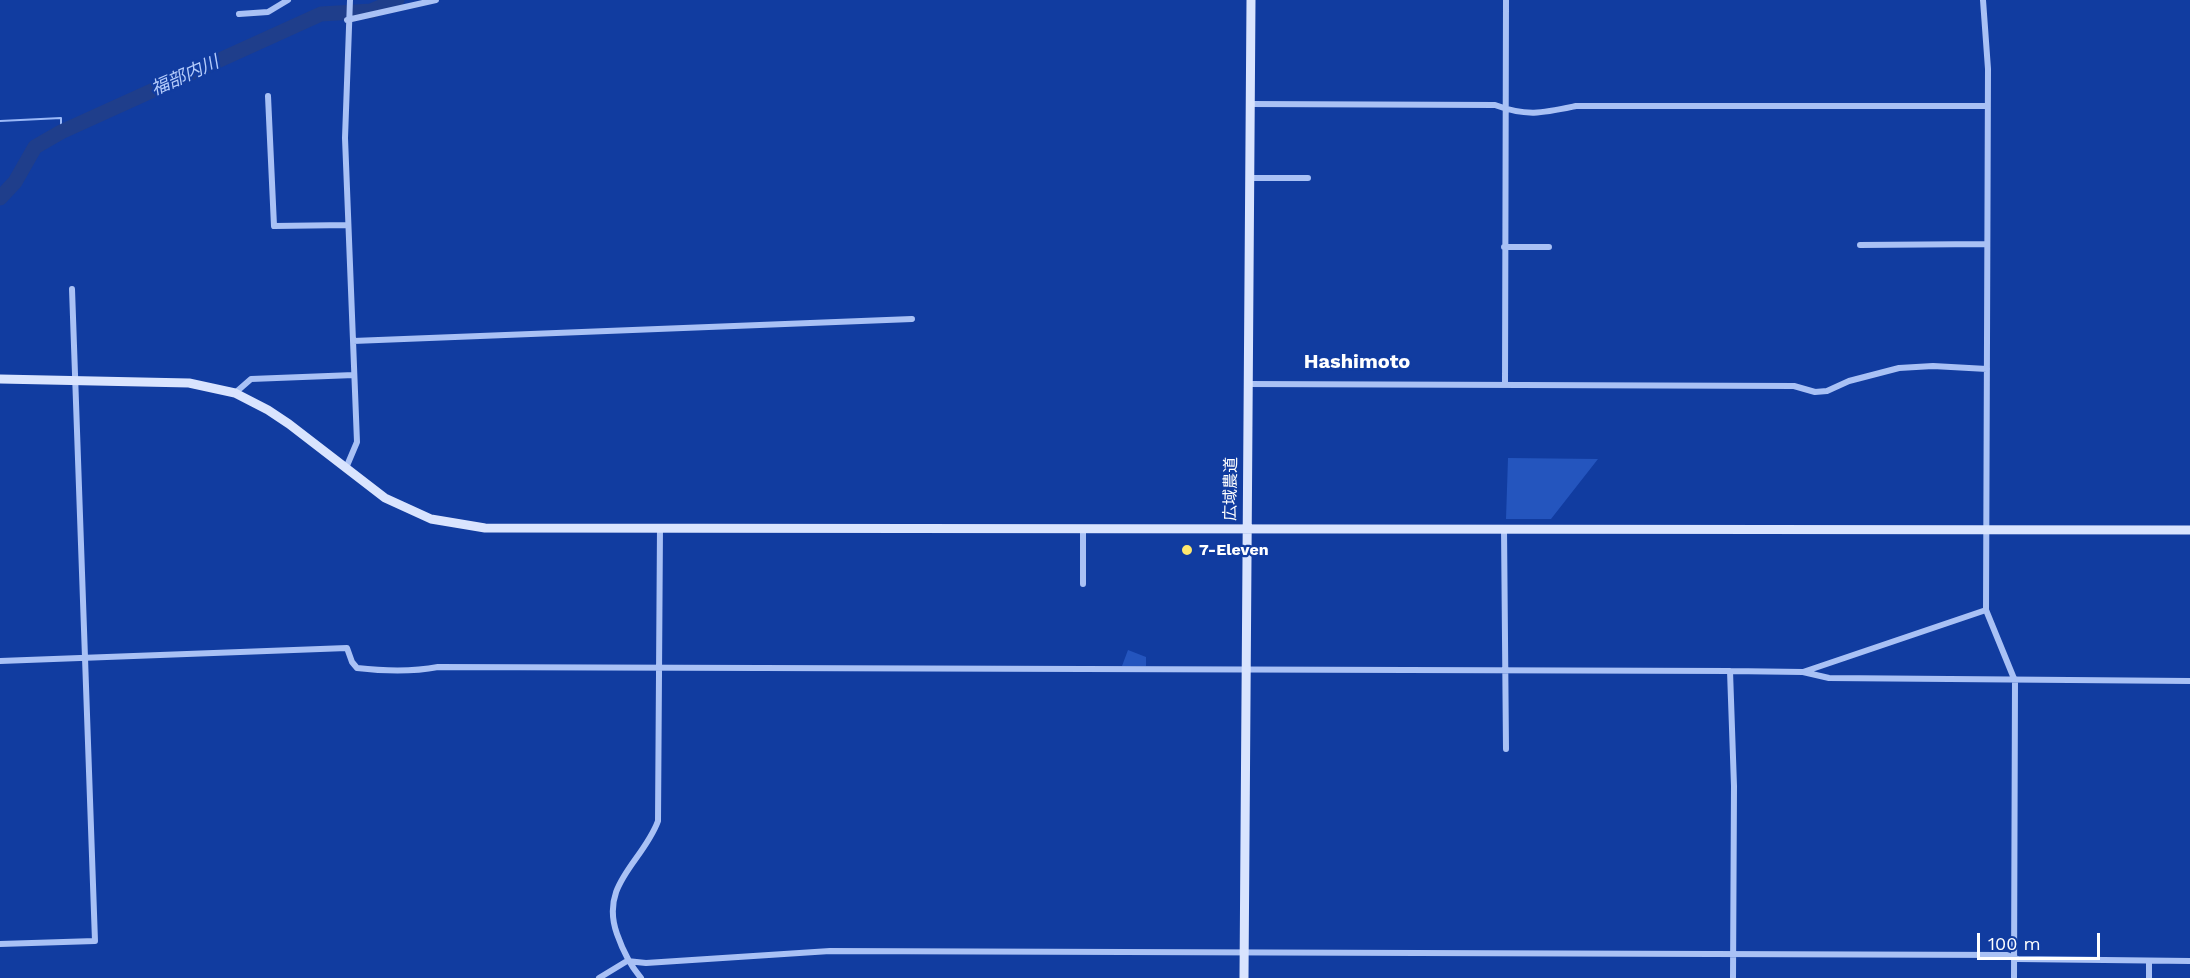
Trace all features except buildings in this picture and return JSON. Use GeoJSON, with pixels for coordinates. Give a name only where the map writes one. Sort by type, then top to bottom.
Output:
{"type":"FeatureCollection","features":[{"type":"Feature","properties":{"kind":"street"},"geometry":{"type":"LineString","coordinates":[[238,14],[267,12],[288,0]]}},
{"type":"Feature","properties":{"kind":"street"},"geometry":{"type":"LineString","coordinates":[[348,18],[436,0]]}},
{"type":"Feature","properties":{"kind":"street","name":"広域農道"},"geometry":{"type":"LineString","coordinates":[[1244,978],[1251,0]]}},
{"type":"Feature","properties":{"kind":"street"},"geometry":{"type":"LineString","coordinates":[[1504,385],[1506,0]]}},
{"type":"Feature","properties":{"kind":"street"},"geometry":{"type":"LineString","coordinates":[[1983,0],[1988,69],[1986,106],[1986,610],[2015,681],[2014,978]]}},
{"type":"Feature","properties":{"kind":"street"},"geometry":{"type":"LineString","coordinates":[[346,468],[357,442],[345,138],[349,3]]}},
{"type":"Feature","properties":{"kind":"street"},"geometry":{"type":"LineString","coordinates":[[268,96],[274,226],[348,225]]}},
{"type":"Feature","properties":{"kind":"street"},"geometry":{"type":"LineString","coordinates":[[1250,104],[1495,105],[1536,114],[1576,106],[1986,106]]}},
{"type":"Feature","properties":{"kind":"street"},"geometry":{"type":"LineString","coordinates":[[1249,178],[1308,178]]}},
{"type":"Feature","properties":{"kind":"street"},"geometry":{"type":"LineString","coordinates":[[1860,245],[1987,244]]}},
{"type":"Feature","properties":{"kind":"street"},"geometry":{"type":"LineString","coordinates":[[1504,247],[1549,247]]}},
{"type":"Feature","properties":{"kind":"street"},"geometry":{"type":"LineString","coordinates":[[0,944],[95,941],[72,289]]}},
{"type":"Feature","properties":{"kind":"street"},"geometry":{"type":"LineString","coordinates":[[353,341],[912,319]]}},
{"type":"Feature","properties":{"kind":"street"},"geometry":{"type":"LineString","coordinates":[[1247,384],[1794,386],[1815,392],[1827,391],[1849,381],[1899,368],[1934,366],[1987,369]]}},
{"type":"Feature","properties":{"kind":"street"},"geometry":{"type":"LineString","coordinates":[[235,393],[251,379],[354,375]]}},
{"type":"Feature","properties":{"kind":"street"},"geometry":{"type":"LineString","coordinates":[[0,379],[189,383],[235,393],[268,410],[385,498],[409,510],[454,525],[485,528],[2190,530]]}},
{"type":"Feature","properties":{"kind":"street"},"geometry":{"type":"LineString","coordinates":[[641,978],[627,961],[613,922],[612,901],[626,873],[654,833],[658,821],[660,527]]}},
{"type":"Feature","properties":{"kind":"street"},"geometry":{"type":"LineString","coordinates":[[1083,528],[1083,584]]}},
{"type":"Feature","properties":{"kind":"street"},"geometry":{"type":"LineString","coordinates":[[1504,528],[1506,749]]}},
{"type":"Feature","properties":{"kind":"street"},"geometry":{"type":"LineString","coordinates":[[1803,672],[1986,610]]}},
{"type":"Feature","properties":{"kind":"street"},"geometry":{"type":"LineString","coordinates":[[0,661],[347,648],[351,662],[357,668],[423,670],[438,667],[1730,671],[1803,672],[1829,678],[2190,681]]}},
{"type":"Feature","properties":{"kind":"street"},"geometry":{"type":"LineString","coordinates":[[1730,671],[1734,786],[1733,978]]}},
{"type":"Feature","properties":{"kind":"street"},"geometry":{"type":"LineString","coordinates":[[599,978],[627,961],[728,958],[830,951],[2007,955],[2014,958],[2190,961]]}},
{"type":"Feature","properties":{"kind":"street"},"geometry":{"type":"LineString","coordinates":[[2149,961],[2149,978]]}},
{"type":"Feature","properties":{"kind":"shaded area"},"geometry":{"type":"Polygon","coordinates":[[[1508,458],[1598,459],[1551,519],[1506,519],[1508,458]]]}},
{"type":"Feature","properties":{"kind":"shaded area"},"geometry":{"type":"Polygon","coordinates":[[[1128,650],[1146,657],[1146,666],[1122,666],[1128,650]]]}},
{"type":"Feature","properties":{"kind":"waterway","name":"福部内川"},"geometry":{"type":"LineString","coordinates":[[0,198],[15,182],[35,147],[61,132],[321,14],[371,11],[397,0]]}},
{"type":"Feature","properties":{"kind":"waterway"},"geometry":{"type":"LineString","coordinates":[[0,121],[61,118],[61,132]]}},
{"type":"Feature","properties":{"kind":"place","name":"7-Eleven"},"geometry":{"type":"Point","coordinates":[1187,550]}},
{"type":"Feature","properties":{"kind":"district","name":"Hashimoto"},"geometry":{"type":"Point","coordinates":[1357,362]}}]}
